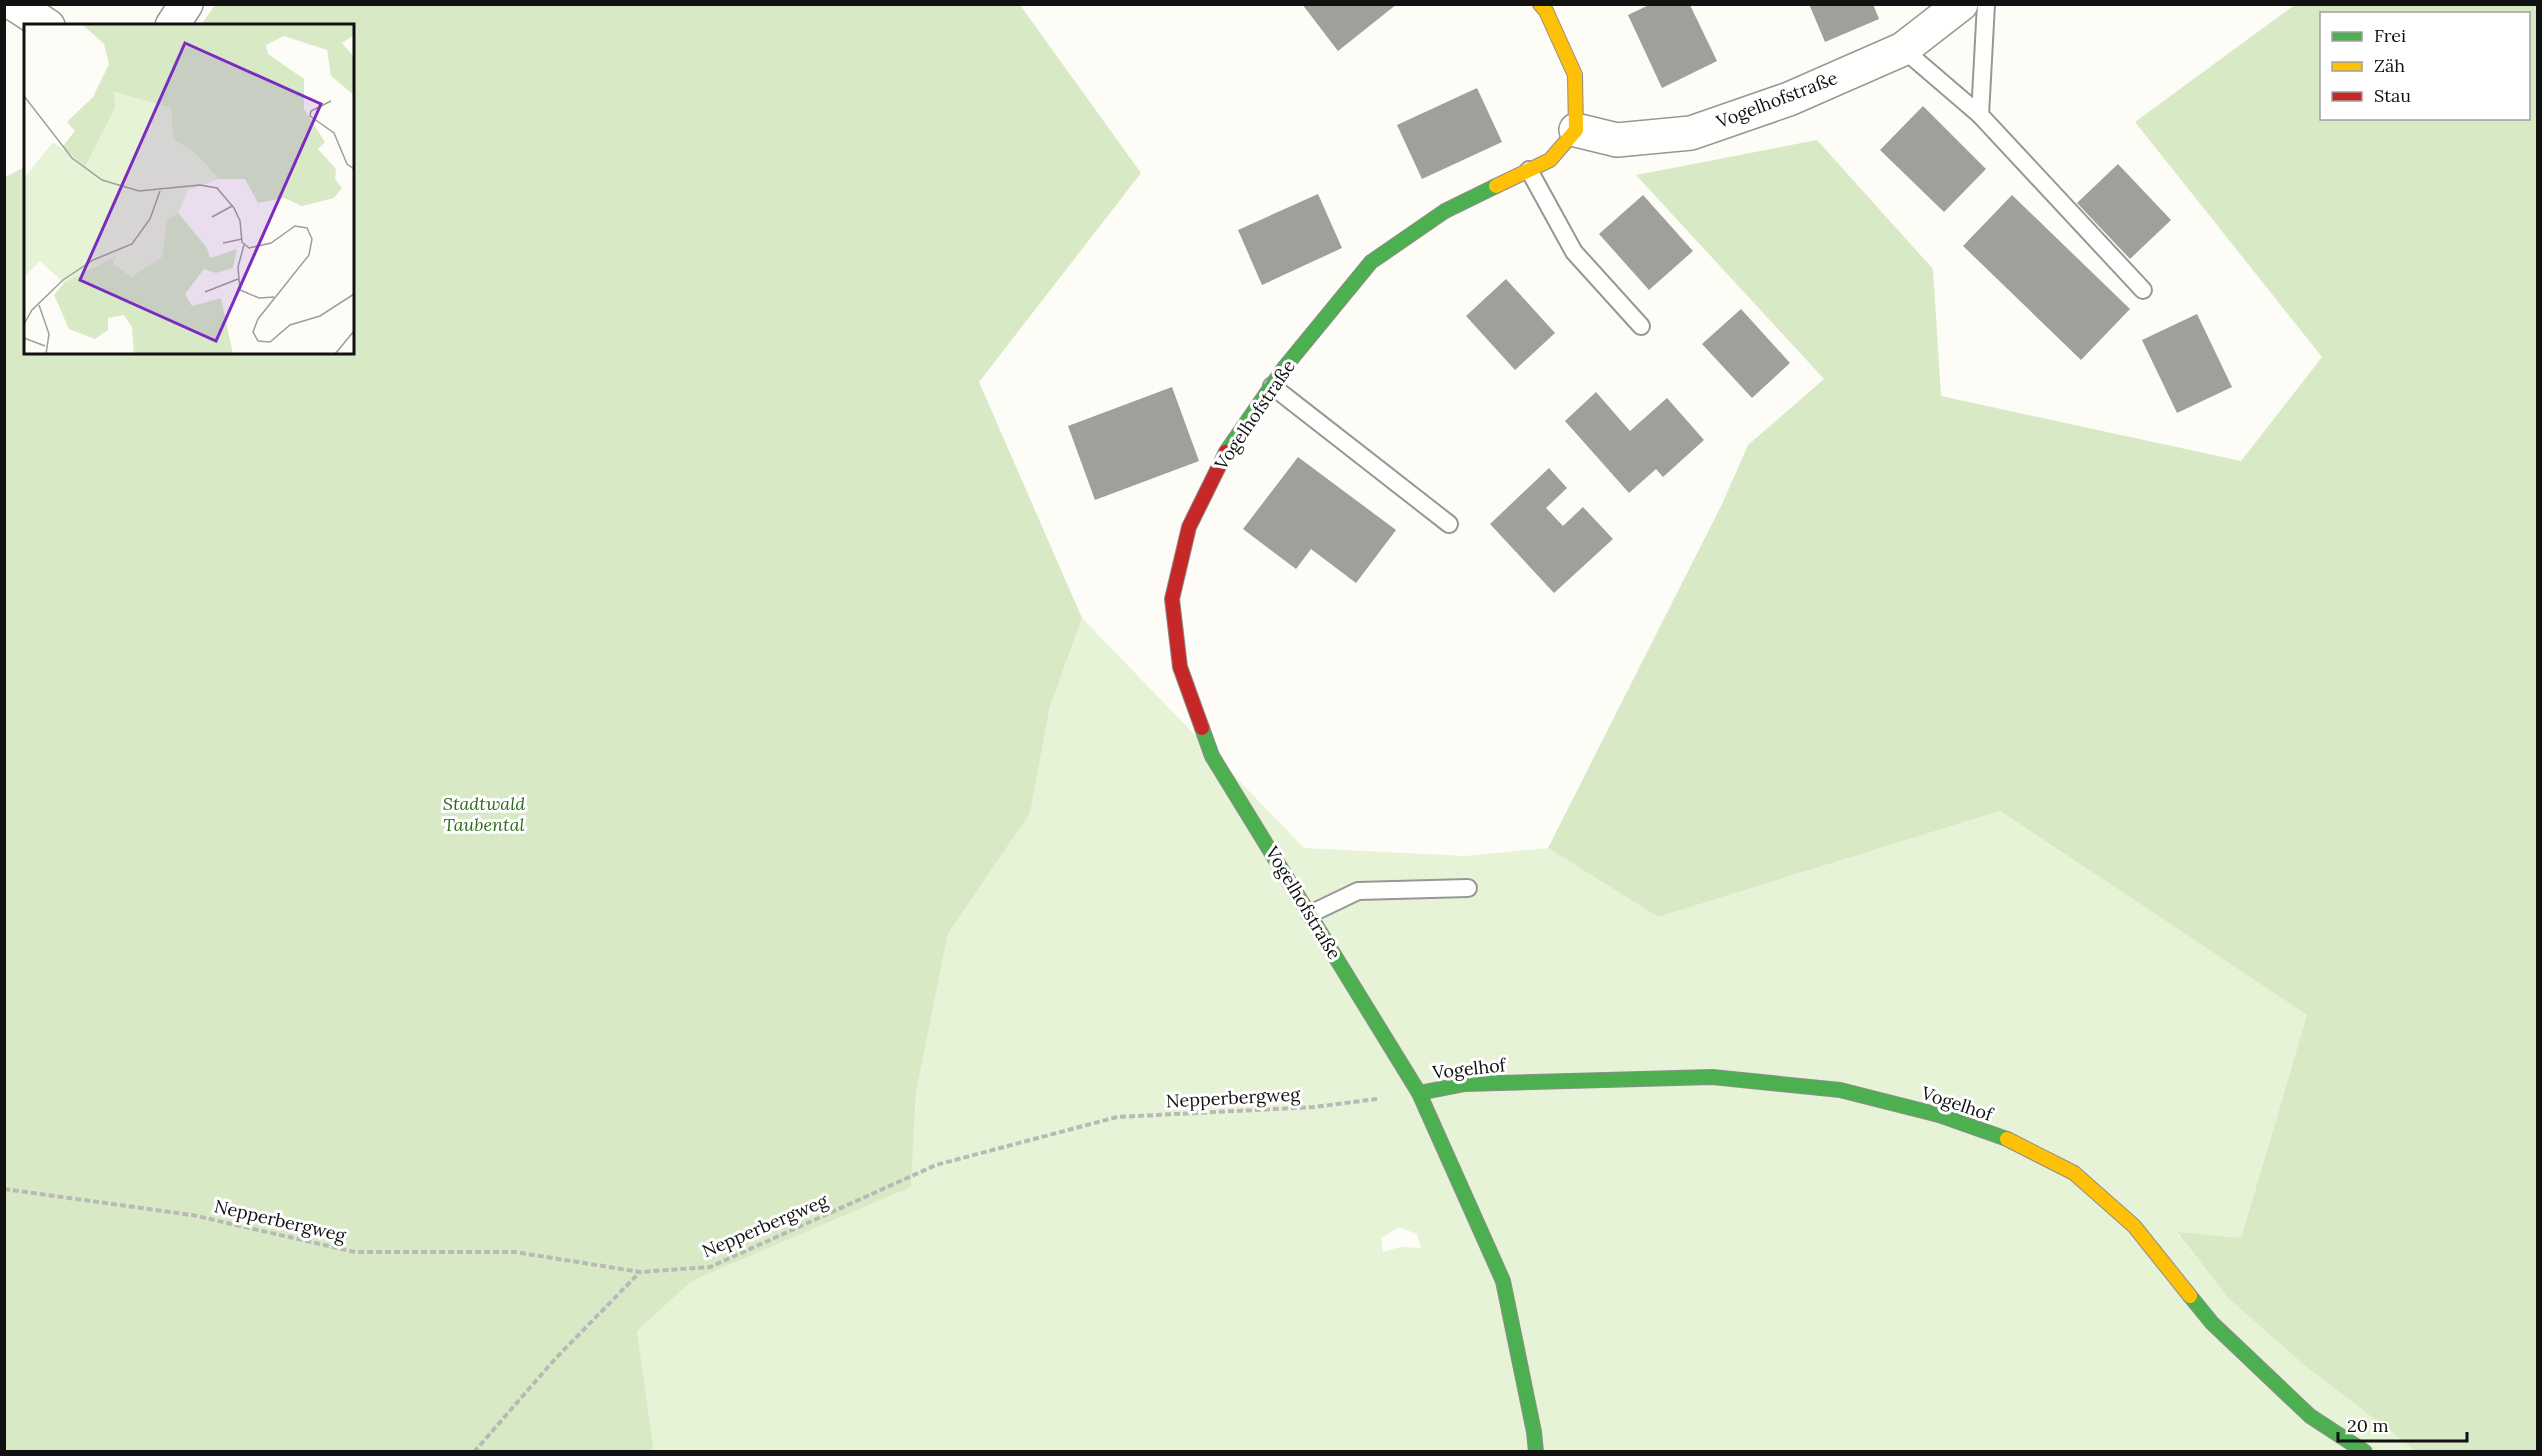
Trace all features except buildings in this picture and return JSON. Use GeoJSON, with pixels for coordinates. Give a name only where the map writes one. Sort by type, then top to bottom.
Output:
{"type":"FeatureCollection","features":[{"type":"Feature","properties":{"kind":"street"},"geometry":{"type":"LineString","coordinates":[[14,4],[45,24]]}},
{"type":"Feature","properties":{"kind":"street"},"geometry":{"type":"LineString","coordinates":[[173,24],[186,4]]}},
{"type":"Feature","properties":{"kind":"street"},"geometry":{"type":"LineString","coordinates":[[1540,4],[1546,11],[1575,75],[1576,130]]}},
{"type":"Feature","properties":{"kind":"street","name":"Vogelhofstraße"},"geometry":{"type":"LineString","coordinates":[[1536,1452],[1534,1432],[1503,1281],[1419,1094],[1212,756],[1180,667],[1172,599],[1189,527],[1225,454],[1284,368],[1371,262],[1445,211],[1550,159],[1576,130],[1617,140],[1691,133],[1789,99],[1903,49],[1961,4]]}},
{"type":"Feature","properties":{"kind":"street","name":"Vogelhof"},"geometry":{"type":"LineString","coordinates":[[1419,1094],[1465,1084],[1712,1077],[1840,1090],[1939,1115],[2006,1139],[2074,1173],[2134,1226],[2220,1331],[2310,1416],[2365,1452]]}},
{"type":"Feature","properties":{"kind":"lane"},"geometry":{"type":"LineString","coordinates":[[1980,115],[1986,4]]}},
{"type":"Feature","properties":{"kind":"lane"},"geometry":{"type":"LineString","coordinates":[[1903,49],[1980,115],[2143,290]]}},
{"type":"Feature","properties":{"kind":"lane"},"geometry":{"type":"LineString","coordinates":[[1528,170],[1574,252],[1641,327]]}},
{"type":"Feature","properties":{"kind":"lane"},"geometry":{"type":"LineString","coordinates":[[1272,386],[1449,524]]}},
{"type":"Feature","properties":{"kind":"lane"},"geometry":{"type":"LineString","coordinates":[[1310,914],[1358,891],[1468,888]]}},
{"type":"Feature","properties":{"kind":"path","name":"Nepperbergweg"},"geometry":{"type":"LineString","coordinates":[[4,1190],[192,1215],[355,1252],[515,1252],[640,1272],[710,1267],[936,1165],[1117,1117],[1314,1107],[1419,1094]]}},
{"type":"Feature","properties":{"kind":"path"},"geometry":{"type":"LineString","coordinates":[[474,1452],[555,1359],[640,1272]]}},
{"type":"Feature","properties":{"kind":"green space"},"geometry":{"type":"Polygon","coordinates":[[[2296,4],[2537,5],[2537,1451],[2416,1451],[2304,1365],[2228,1298],[2177,1232],[2241,1238],[2307,1015],[2000,811],[1658,917],[1548,848],[1722,504],[1748,445],[1824,379],[1636,175],[1817,140],[1933,269],[1941,396],[2241,461],[2322,357],[2135,122],[2296,4]]]}},
{"type":"Feature","properties":{"kind":"green space","name":"Stadtwald Taubental"},"geometry":{"type":"Polygon","coordinates":[[[215,5],[1020,5],[1141,173],[979,382],[1082,618],[1050,707],[1030,813],[948,934],[916,1092],[911,1187],[692,1281],[637,1331],[654,1451],[5,1451],[5,177],[24,168],[24,354],[354,354],[354,24],[202,24],[215,5]]]}},
{"type":"Feature","properties":{"kind":"green space"},"geometry":{"type":"Polygon","coordinates":[[[1082,618],[1304,848],[1465,856],[1548,848],[1658,917],[2000,811],[2307,1015],[2241,1238],[2177,1233],[2228,1298],[2304,1365],[2416,1451],[654,1451],[637,1331],[692,1281],[911,1187],[916,1092],[948,934],[1030,813],[1050,707],[1082,618]],[[1399,1227],[1381,1238],[1383,1252],[1400,1247],[1421,1248],[1417,1234],[1399,1227]]]}},
{"type":"Feature","properties":{"kind":"traffic: fast"},"geometry":{"type":"LineString","coordinates":[[1226,452],[1284,368],[1371,262],[1445,211],[1496,186]]}},
{"type":"Feature","properties":{"kind":"traffic: fast"},"geometry":{"type":"LineString","coordinates":[[1202,728],[1212,756],[1419,1093],[1503,1281],[1534,1432],[1536,1452]]}},
{"type":"Feature","properties":{"kind":"traffic: fast"},"geometry":{"type":"LineString","coordinates":[[1419,1093],[1465,1084],[1712,1077],[1840,1090],[1939,1115],[2007,1139]]}},
{"type":"Feature","properties":{"kind":"traffic: fast"},"geometry":{"type":"LineString","coordinates":[[2190,1296],[2212,1323],[2310,1416],[2365,1452]]}},
{"type":"Feature","properties":{"kind":"traffic: slow"},"geometry":{"type":"LineString","coordinates":[[1496,186],[1550,160],[1576,130],[1575,75],[1546,11],[1540,4]]}},
{"type":"Feature","properties":{"kind":"traffic: slow"},"geometry":{"type":"LineString","coordinates":[[2007,1139],[2074,1173],[2134,1226],[2190,1296]]}},
{"type":"Feature","properties":{"kind":"traffic: jam"},"geometry":{"type":"LineString","coordinates":[[1202,728],[1180,667],[1172,599],[1189,527],[1226,452]]}}]}
